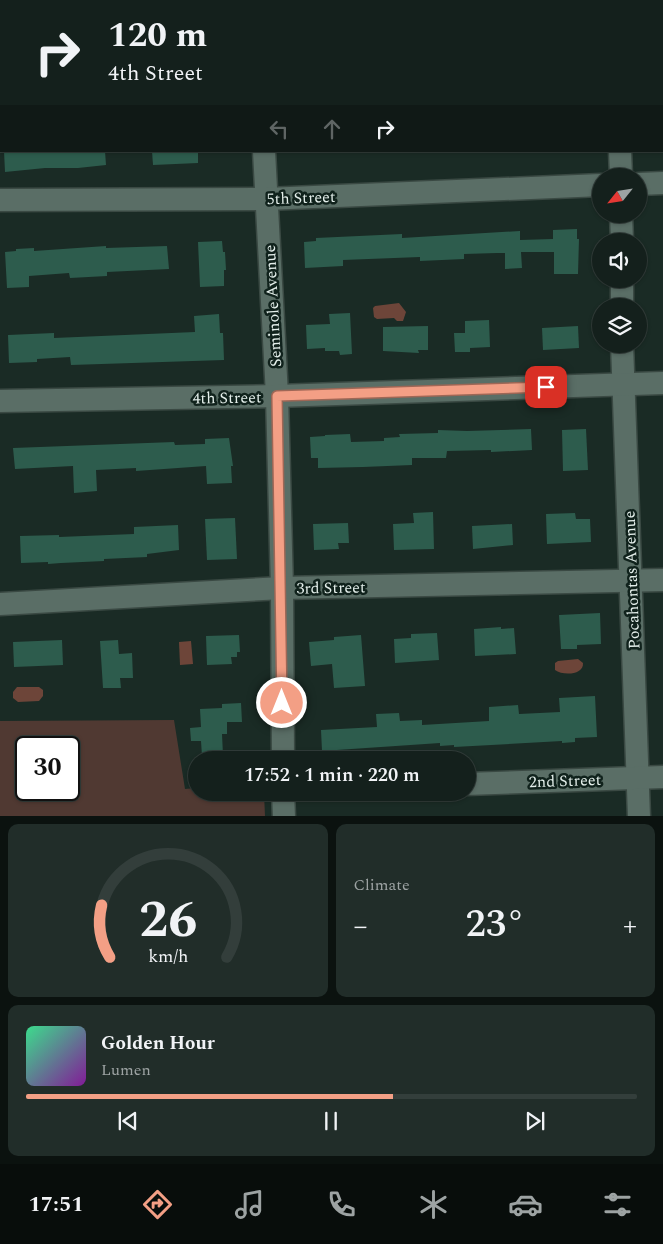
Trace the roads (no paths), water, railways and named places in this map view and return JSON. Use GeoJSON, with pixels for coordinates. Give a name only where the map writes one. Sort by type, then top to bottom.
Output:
{"type":"FeatureCollection","features":[{"type":"Feature","properties":{"kind":"street","name":"Seminole Avenue"},"geometry":{"type":"LineString","coordinates":[[264,152],[277,396],[282,588],[283,751]]}},
{"type":"Feature","properties":{"kind":"street"},"geometry":{"type":"LineString","coordinates":[[620,152],[621,168]]}},
{"type":"Feature","properties":{"kind":"street"},"geometry":{"type":"LineString","coordinates":[[648,184],[663,183]]}},
{"type":"Feature","properties":{"kind":"street","name":"5th Street"},"geometry":{"type":"LineString","coordinates":[[0,200],[266,199],[592,185]]}},
{"type":"Feature","properties":{"kind":"street","name":"Pocahontas Avenue"},"geometry":{"type":"LineString","coordinates":[[622,353],[639,816]]}},
{"type":"Feature","properties":{"kind":"street","name":"4th Street"},"geometry":{"type":"LineString","coordinates":[[0,401],[277,396],[663,383]]}},
{"type":"Feature","properties":{"kind":"street","name":"3rd Street"},"geometry":{"type":"LineString","coordinates":[[0,604],[282,588],[663,580]]}},
{"type":"Feature","properties":{"kind":"street","name":"2nd Street"},"geometry":{"type":"LineString","coordinates":[[476,784],[663,777]]}},
{"type":"Feature","properties":{"kind":"street"},"geometry":{"type":"LineString","coordinates":[[283,801],[284,816]]}}]}
